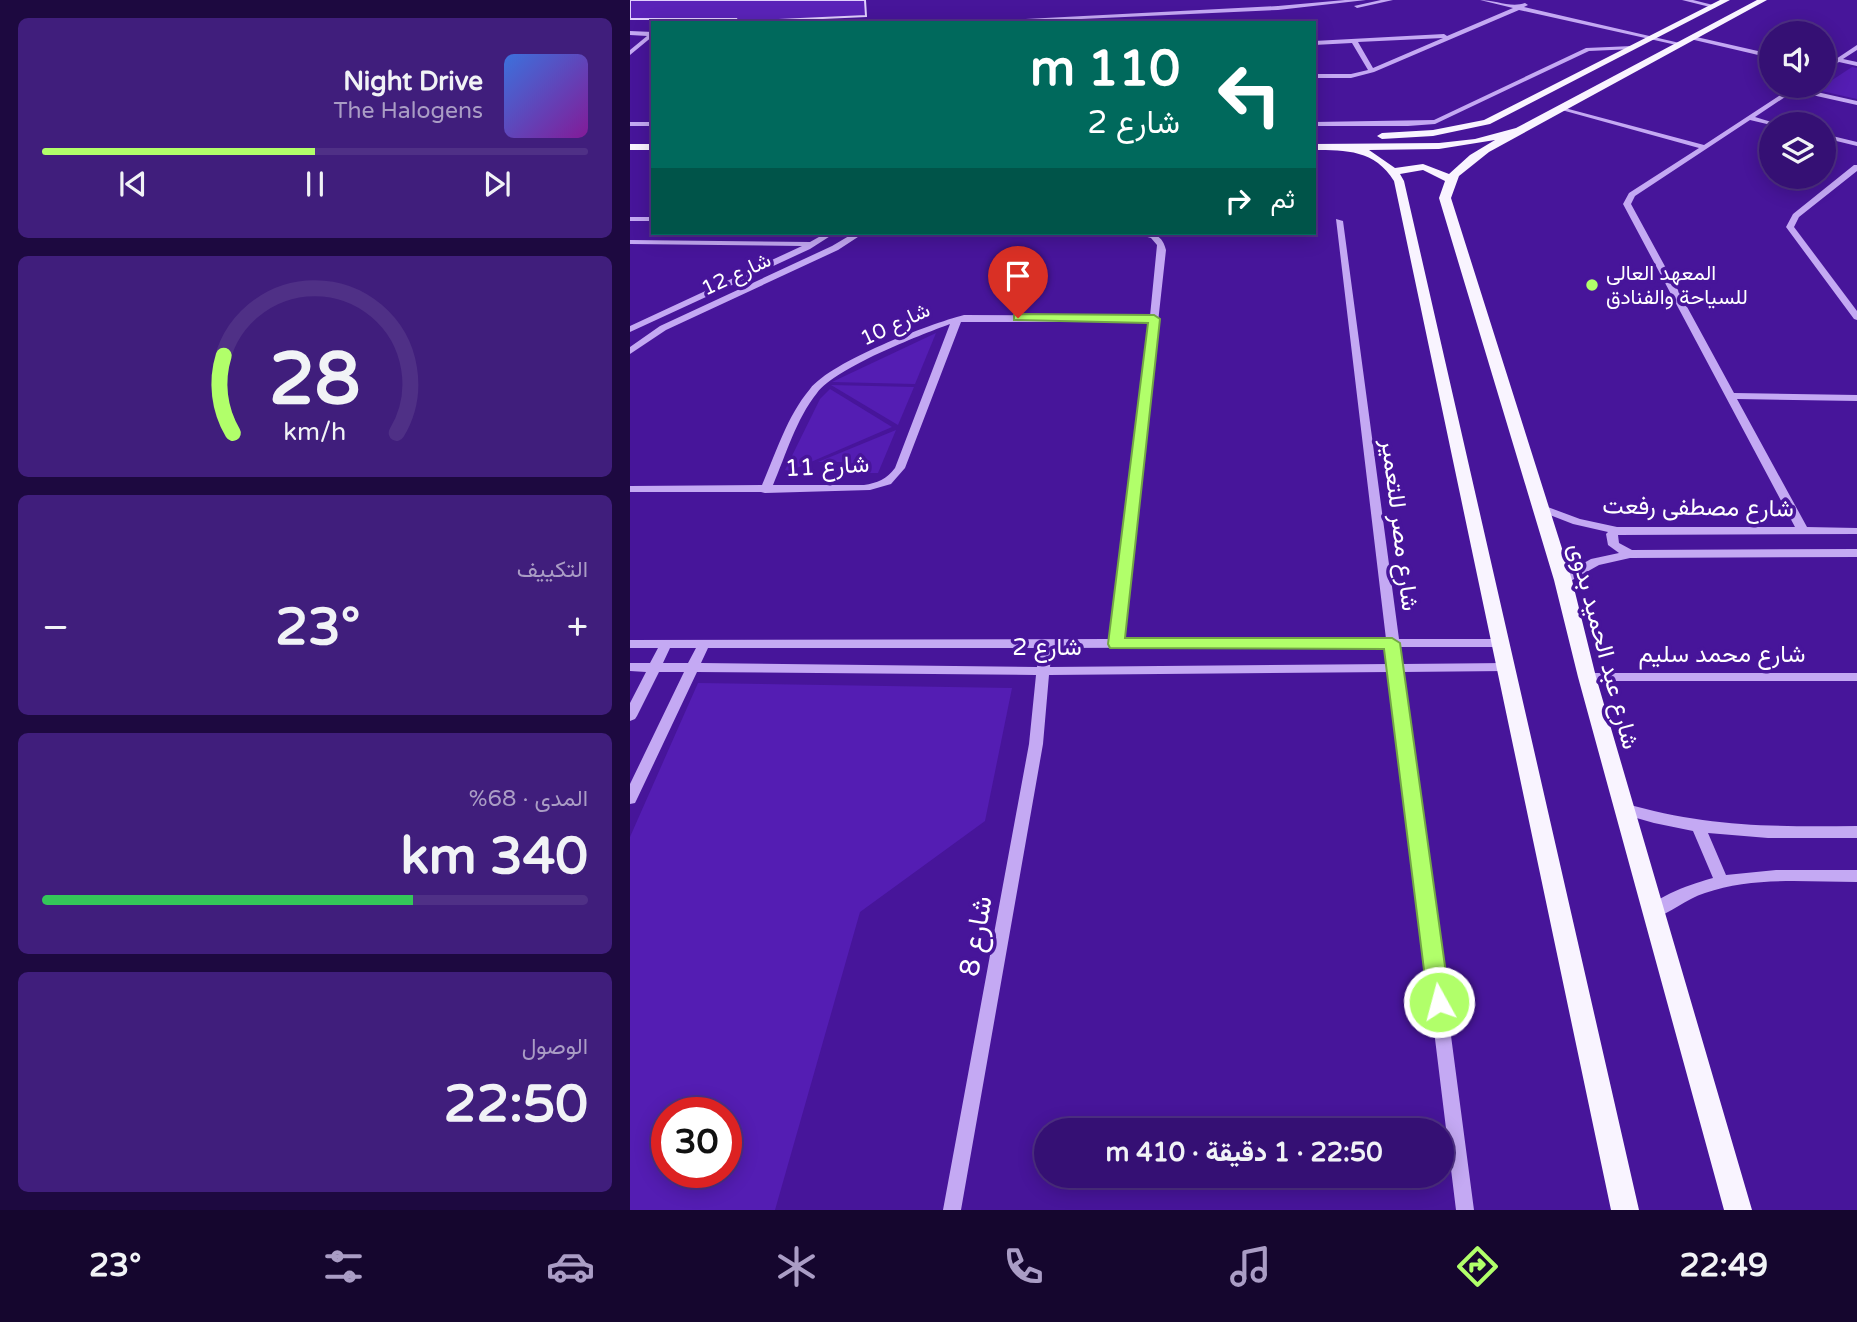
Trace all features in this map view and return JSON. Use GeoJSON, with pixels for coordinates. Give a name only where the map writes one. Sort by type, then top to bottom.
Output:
{"type":"FeatureCollection","features":[{"type":"Feature","properties":{"kind":"main road"},"geometry":{"type":"LineString","coordinates":[[1316,136],[1433,133],[1477,125],[1726,0]]}},
{"type":"Feature","properties":{"kind":"main road"},"geometry":{"type":"LineString","coordinates":[[1394,172],[1419,166],[1433,169],[1450,179],[1475,158],[1520,130],[1763,0]]}},
{"type":"Feature","properties":{"kind":"main road"},"geometry":{"type":"LineString","coordinates":[[1316,147],[1457,144],[1520,130]]}},
{"type":"Feature","properties":{"kind":"main road"},"geometry":{"type":"LineString","coordinates":[[630,137],[651,137]]}},
{"type":"Feature","properties":{"kind":"main road"},"geometry":{"type":"LineString","coordinates":[[630,147],[651,147]]}},
{"type":"Feature","properties":{"kind":"main road"},"geometry":{"type":"LineString","coordinates":[[1353,147],[1381,160],[1399,181],[1625,1210]]}},
{"type":"Feature","properties":{"kind":"main road","name":"شارع عبد الحميد بدوى"},"geometry":{"type":"LineString","coordinates":[[1450,179],[1446,187],[1447,208],[1563,580],[1587,677],[1738,1210]]}},
{"type":"Feature","properties":{"kind":"street"},"geometry":{"type":"LineString","coordinates":[[1280,10],[1363,0]]}},
{"type":"Feature","properties":{"kind":"street"},"geometry":{"type":"LineString","coordinates":[[1064,21],[1280,10],[1390,0]]}},
{"type":"Feature","properties":{"kind":"street"},"geometry":{"type":"LineString","coordinates":[[1483,0],[1655,36],[1759,54]]}},
{"type":"Feature","properties":{"kind":"street"},"geometry":{"type":"LineString","coordinates":[[1503,0],[1521,6]]}},
{"type":"Feature","properties":{"kind":"street"},"geometry":{"type":"LineString","coordinates":[[1685,0],[1714,6]]}},
{"type":"Feature","properties":{"kind":"street"},"geometry":{"type":"LineString","coordinates":[[1316,76],[1351,76],[1372,71],[1521,6]]}},
{"type":"Feature","properties":{"kind":"street"},"geometry":{"type":"LineString","coordinates":[[630,31],[651,32]]}},
{"type":"Feature","properties":{"kind":"street"},"geometry":{"type":"LineString","coordinates":[[630,53],[651,34]]}},
{"type":"Feature","properties":{"kind":"street"},"geometry":{"type":"LineString","coordinates":[[1316,43],[1454,36]]}},
{"type":"Feature","properties":{"kind":"street"},"geometry":{"type":"LineString","coordinates":[[1354,41],[1372,71]]}},
{"type":"Feature","properties":{"kind":"street"},"geometry":{"type":"LineString","coordinates":[[1838,60],[1857,47]]}},
{"type":"Feature","properties":{"kind":"street"},"geometry":{"type":"LineString","coordinates":[[1316,124],[1435,122],[1588,49],[1632,48]]}},
{"type":"Feature","properties":{"kind":"street"},"geometry":{"type":"LineString","coordinates":[[1838,60],[1857,64]]}},
{"type":"Feature","properties":{"kind":"street"},"geometry":{"type":"LineString","coordinates":[[1836,97],[1857,103]]}},
{"type":"Feature","properties":{"kind":"street"},"geometry":{"type":"LineString","coordinates":[[1779,98],[1632,195],[1627,204],[1803,531]]}},
{"type":"Feature","properties":{"kind":"street"},"geometry":{"type":"LineString","coordinates":[[1561,109],[1704,147]]}},
{"type":"Feature","properties":{"kind":"street"},"geometry":{"type":"LineString","coordinates":[[1749,118],[1759,120]]}},
{"type":"Feature","properties":{"kind":"street"},"geometry":{"type":"LineString","coordinates":[[630,124],[651,124]]}},
{"type":"Feature","properties":{"kind":"street"},"geometry":{"type":"LineString","coordinates":[[1836,139],[1857,144]]}},
{"type":"Feature","properties":{"kind":"street"},"geometry":{"type":"LineString","coordinates":[[1857,167],[1796,216],[1790,227],[1857,317]]}},
{"type":"Feature","properties":{"kind":"street"},"geometry":{"type":"LineString","coordinates":[[630,219],[651,219]]}},
{"type":"Feature","properties":{"kind":"street","name":"شارع مصر للتعمير"},"geometry":{"type":"LineString","coordinates":[[1339,221],[1465,1210]]}},
{"type":"Feature","properties":{"kind":"street","name":"شارع 12"},"geometry":{"type":"LineString","coordinates":[[630,330],[828,235]]}},
{"type":"Feature","properties":{"kind":"street","name":"شارع 12"},"geometry":{"type":"LineString","coordinates":[[630,351],[634,344],[657,331],[835,248],[857,235]]}},
{"type":"Feature","properties":{"kind":"street"},"geometry":{"type":"LineString","coordinates":[[1116,644],[1162,244],[1148,235]]}},
{"type":"Feature","properties":{"kind":"street"},"geometry":{"type":"LineString","coordinates":[[630,243],[813,244],[835,248]]}},
{"type":"Feature","properties":{"kind":"street"},"geometry":{"type":"LineString","coordinates":[[772,243],[778,260]]}},
{"type":"Feature","properties":{"kind":"street","name":"شارع 10"},"geometry":{"type":"LineString","coordinates":[[765,489],[798,418],[817,385],[940,323],[957,318],[1154,319]]}},
{"type":"Feature","properties":{"kind":"street","name":"شارع 11"},"geometry":{"type":"LineString","coordinates":[[630,489],[865,488],[885,483],[894,477],[957,318]]}},
{"type":"Feature","properties":{"kind":"street"},"geometry":{"type":"LineString","coordinates":[[630,330],[657,331]]}},
{"type":"Feature","properties":{"kind":"street"},"geometry":{"type":"LineString","coordinates":[[1730,396],[1857,398]]}},
{"type":"Feature","properties":{"kind":"street","name":"شارع مصطفى رفعت"},"geometry":{"type":"LineString","coordinates":[[1541,508],[1577,522],[1617,530],[1857,531]]}},
{"type":"Feature","properties":{"kind":"street"},"geometry":{"type":"LineString","coordinates":[[1617,530],[1612,534],[1614,545],[1630,554]]}},
{"type":"Feature","properties":{"kind":"street","name":"شارع مصطفى رفعت"},"geometry":{"type":"LineString","coordinates":[[1563,580],[1595,562],[1630,554],[1857,552]]}},
{"type":"Feature","properties":{"kind":"street","name":"شارع 2"},"geometry":{"type":"LineString","coordinates":[[630,644],[1501,643]]}},
{"type":"Feature","properties":{"kind":"street"},"geometry":{"type":"LineString","coordinates":[[630,716],[666,644]]}},
{"type":"Feature","properties":{"kind":"street"},"geometry":{"type":"LineString","coordinates":[[630,799],[704,644]]}},
{"type":"Feature","properties":{"kind":"street","name":"شارع 8"},"geometry":{"type":"LineString","coordinates":[[953,1210],[1036,744],[1046,645]]}},
{"type":"Feature","properties":{"kind":"street","name":"شارع 2"},"geometry":{"type":"LineString","coordinates":[[630,667],[1042,671],[1506,667]]}},
{"type":"Feature","properties":{"kind":"street","name":"شارع محمد سليم"},"geometry":{"type":"LineString","coordinates":[[1587,677],[1857,677]]}},
{"type":"Feature","properties":{"kind":"street"},"geometry":{"type":"LineString","coordinates":[[1624,809],[1699,829],[1857,832]]}},
{"type":"Feature","properties":{"kind":"street"},"geometry":{"type":"LineString","coordinates":[[1699,829],[1721,880]]}},
{"type":"Feature","properties":{"kind":"street"},"geometry":{"type":"LineString","coordinates":[[1653,913],[1676,897],[1721,880],[1743,877],[1857,876]]}},
{"type":"Feature","properties":{"kind":"shaded area"},"geometry":{"type":"Polygon","coordinates":[[[1852,67],[1857,68],[1857,99],[1836,94],[1836,78],[1852,67]]]}},
{"type":"Feature","properties":{"kind":"shaded area"},"geometry":{"type":"Polygon","coordinates":[[[936,333],[915,384],[832,382],[936,333]]]}},
{"type":"Feature","properties":{"kind":"shaded area"},"geometry":{"type":"Polygon","coordinates":[[[831,385],[914,387],[898,425],[831,385]]]}},
{"type":"Feature","properties":{"kind":"shaded area"},"geometry":{"type":"Polygon","coordinates":[[[830,389],[892,427],[790,471],[785,470],[820,399],[830,389]]]}},
{"type":"Feature","properties":{"kind":"shaded area"},"geometry":{"type":"Polygon","coordinates":[[[896,430],[878,473],[844,473],[849,462],[818,462],[896,430]]]}},
{"type":"Feature","properties":{"kind":"shaded area"},"geometry":{"type":"Polygon","coordinates":[[[698,683],[1012,688],[985,821],[860,912],[775,1210],[630,1210],[630,837],[698,683]]]}},
{"type":"Feature","properties":{"kind":"building"},"geometry":{"type":"Polygon","coordinates":[[[630,0],[865,0],[866,16],[757,21],[630,19],[630,0]]]}},
{"type":"Feature","properties":{"kind":"place","name":"المعهد العالى للسياحة والفنادق"},"geometry":{"type":"Point","coordinates":[1592,285]}},
{"type":"Feature","properties":{"kind":"route"},"geometry":{"type":"LineString","coordinates":[[1018,318],[1154,319],[1116,644],[1392,643],[1439,1002]]}}]}
